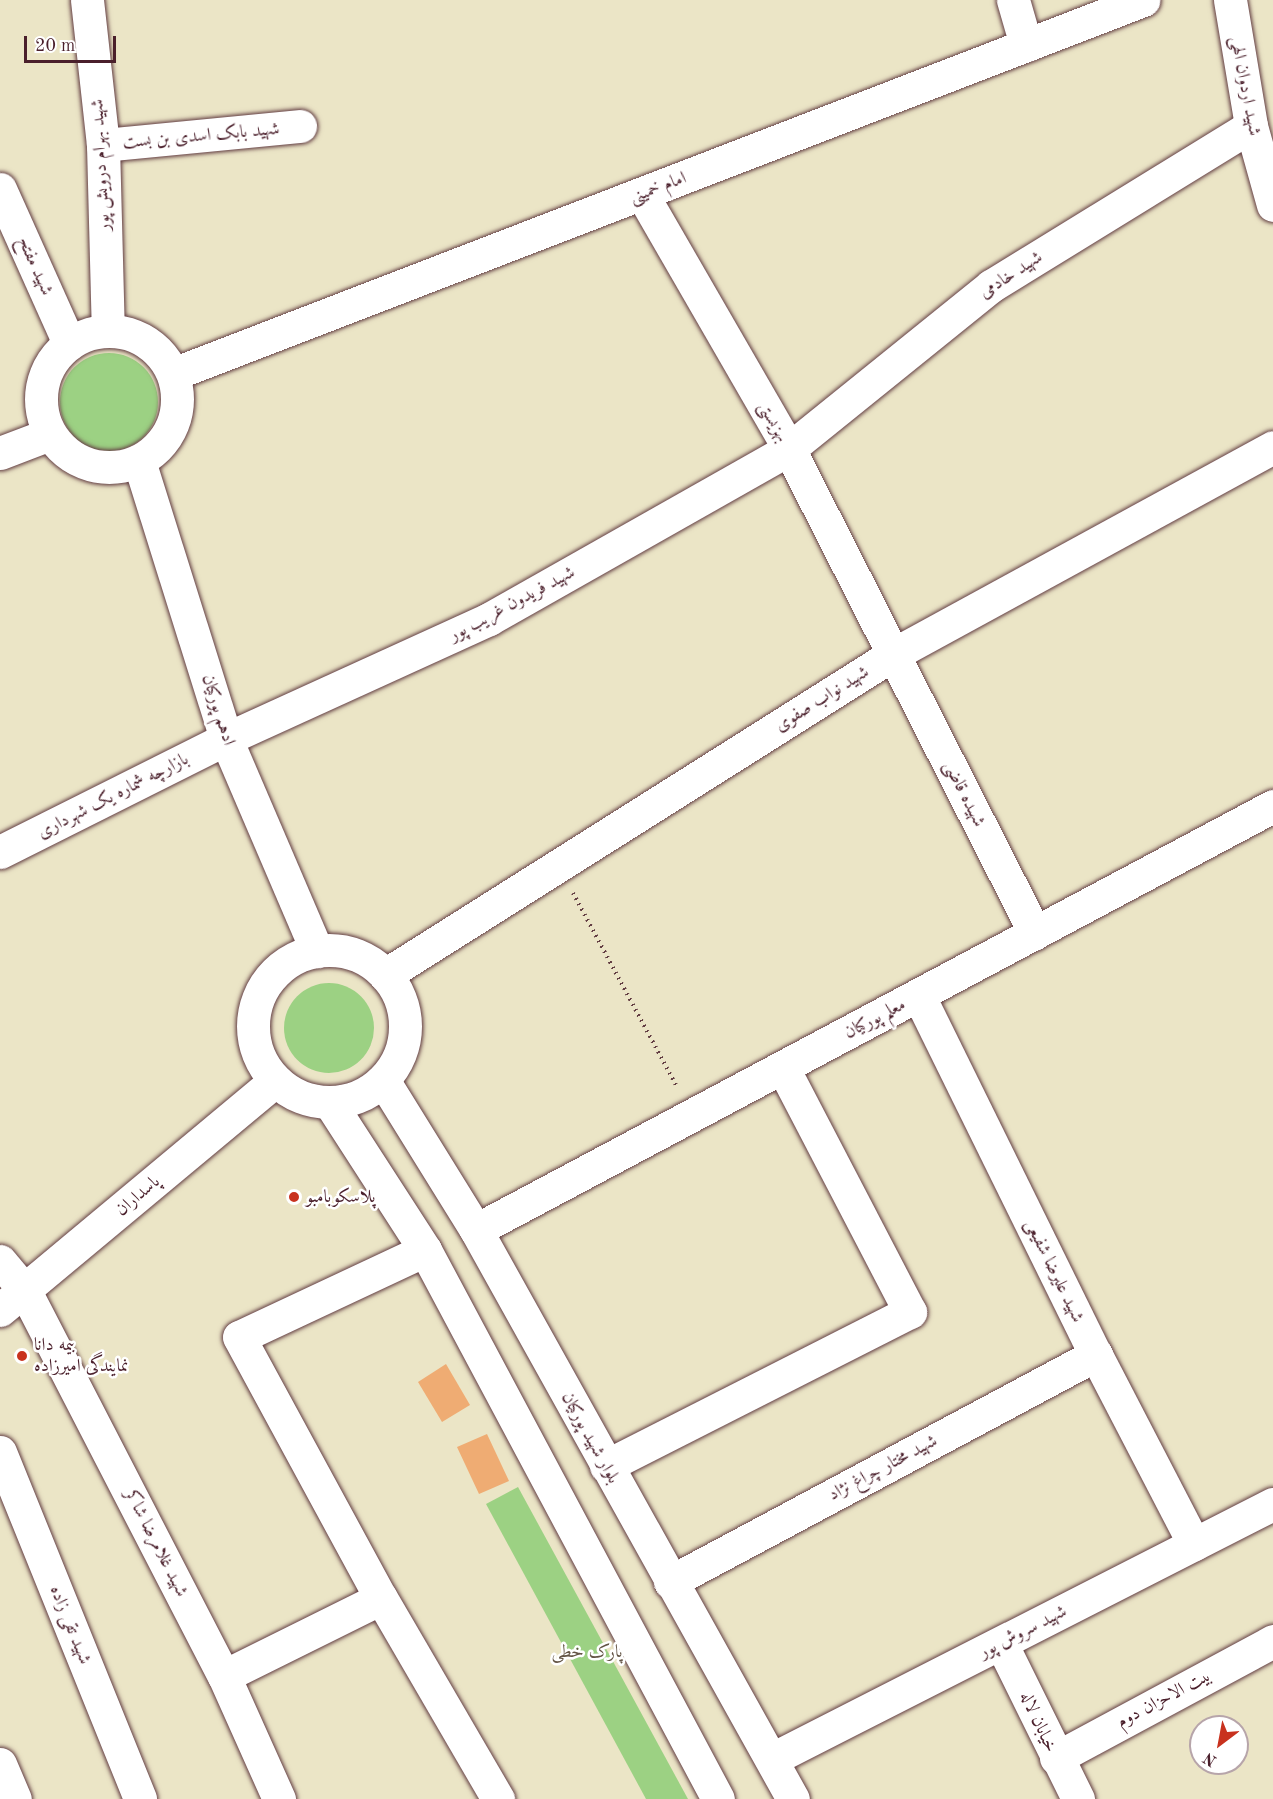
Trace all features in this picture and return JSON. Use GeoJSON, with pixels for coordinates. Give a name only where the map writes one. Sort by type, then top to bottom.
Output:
{"type":"FeatureCollection","features":[{"type":"Feature","properties":{"kind":"street","name":"شهید بهرام درویش پور"},"geometry":{"type":"LineString","coordinates":[[87,0],[103,145],[108,331]]}},
{"type":"Feature","properties":{"kind":"street"},"geometry":{"type":"LineString","coordinates":[[1013,0],[1026,45]]}},
{"type":"Feature","properties":{"kind":"street","name":"امام خمینی"},"geometry":{"type":"LineString","coordinates":[[173,374],[1143,0]]}},
{"type":"Feature","properties":{"kind":"street","name":"شهید اردوان الهی"},"geometry":{"type":"LineString","coordinates":[[1230,0],[1251,126],[1273,206]]}},
{"type":"Feature","properties":{"kind":"street","name":"شهید بابک اسدی بن بست"},"geometry":{"type":"LineString","coordinates":[[103,145],[300,126]]}},
{"type":"Feature","properties":{"kind":"street","name":"شهید خادمی"},"geometry":{"type":"LineString","coordinates":[[789,449],[991,286],[1251,126]]}},
{"type":"Feature","properties":{"kind":"street","name":"شهید مفتح"},"geometry":{"type":"LineString","coordinates":[[0,189],[69,343]]}},
{"type":"Feature","properties":{"kind":"street","name":"بهزیستی"},"geometry":{"type":"LineString","coordinates":[[642,194],[789,449],[892,655]]}},
{"type":"Feature","properties":{"kind":"street"},"geometry":{"type":"LineString","coordinates":[[108,331],[129,333],[147,342],[173,374],[178,394],[176,414],[156,450],[139,461],[99,468],[79,462],[50,434],[40,395],[49,366],[69,343],[88,334],[108,331]]}},
{"type":"Feature","properties":{"kind":"street"},"geometry":{"type":"LineString","coordinates":[[0,453],[50,434]]}},
{"type":"Feature","properties":{"kind":"street","name":"شهید نواب صفوی"},"geometry":{"type":"LineString","coordinates":[[385,975],[892,655],[1273,447]]}},
{"type":"Feature","properties":{"kind":"street","name":"شهید فریدون غریب پور"},"geometry":{"type":"LineString","coordinates":[[226,739],[489,619],[789,449]]}},
{"type":"Feature","properties":{"kind":"street","name":"ادهم پورکیان"},"geometry":{"type":"LineString","coordinates":[[139,461],[226,739],[317,951]]}},
{"type":"Feature","properties":{"kind":"street","name":"شهیده قاضی"},"geometry":{"type":"LineString","coordinates":[[892,655],[1035,933]]}},
{"type":"Feature","properties":{"kind":"street","name":"بازارچه شماره یک شهرداری"},"geometry":{"type":"LineString","coordinates":[[0,852],[226,739]]}},
{"type":"Feature","properties":{"kind":"street","name":"معلم پورکیان"},"geometry":{"type":"LineString","coordinates":[[476,1230],[1273,806]]}},
{"type":"Feature","properties":{"kind":"street"},"geometry":{"type":"LineString","coordinates":[[317,951],[342,951],[366,959],[385,975],[398,994],[405,1016],[404,1039],[397,1061],[383,1080],[349,1100],[330,1102],[310,1100],[275,1081],[261,1061],[253,1039],[253,1014],[260,991],[284,965],[317,951]]}},
{"type":"Feature","properties":{"kind":"street","name":"شهید علیرضا شفیعی"},"geometry":{"type":"LineString","coordinates":[[919,996],[1096,1355],[1194,1544]]}},
{"type":"Feature","properties":{"kind":"street"},"geometry":{"type":"LineString","coordinates":[[606,1466],[910,1312],[783,1068]]}},
{"type":"Feature","properties":{"kind":"street","name":"بلوار شهید پورکیان"},"geometry":{"type":"LineString","coordinates":[[383,1080],[476,1230],[669,1582],[793,1799]]}},
{"type":"Feature","properties":{"kind":"street","name":"پاسداران"},"geometry":{"type":"LineString","coordinates":[[13,1300],[275,1081]]}},
{"type":"Feature","properties":{"kind":"street"},"geometry":{"type":"LineString","coordinates":[[330,1102],[425,1250],[718,1799]]}},
{"type":"Feature","properties":{"kind":"street"},"geometry":{"type":"LineString","coordinates":[[425,1250],[238,1337],[381,1598],[498,1799]]}},
{"type":"Feature","properties":{"kind":"street","name":"شهید غلامرضا شاکر"},"geometry":{"type":"LineString","coordinates":[[0,1261],[13,1300],[224,1676],[279,1799]]}},
{"type":"Feature","properties":{"kind":"street","name":"شهید مختار چراغ نژاد"},"geometry":{"type":"LineString","coordinates":[[669,1582],[1096,1355]]}},
{"type":"Feature","properties":{"kind":"street","name":"شهید تقی زاده"},"geometry":{"type":"LineString","coordinates":[[0,1452],[140,1799]]}},
{"type":"Feature","properties":{"kind":"street","name":"شهید سروش پور"},"geometry":{"type":"LineString","coordinates":[[772,1759],[1273,1504]]}},
{"type":"Feature","properties":{"kind":"street"},"geometry":{"type":"LineString","coordinates":[[224,1676],[381,1598]]}},
{"type":"Feature","properties":{"kind":"street","name":"بیت الاحزان دوم"},"geometry":{"type":"LineString","coordinates":[[1056,1758],[1273,1641]]}},
{"type":"Feature","properties":{"kind":"street","name":"خیابان لاله"},"geometry":{"type":"LineString","coordinates":[[1001,1643],[1078,1799]]}},
{"type":"Feature","properties":{"kind":"street"},"geometry":{"type":"LineString","coordinates":[[0,1764],[15,1799]]}},
{"type":"Feature","properties":{"kind":"path"},"geometry":{"type":"LineString","coordinates":[[559,865],[692,1117]]}},
{"type":"Feature","properties":{"kind":"green space"},"geometry":{"type":"Polygon","coordinates":[[[109,353],[128,356],[144,367],[155,383],[158,402],[155,421],[144,437],[128,448],[109,451],[90,448],[74,437],[63,421],[60,402],[63,383],[74,367],[90,356],[109,353]]]}},
{"type":"Feature","properties":{"kind":"green space"},"geometry":{"type":"Polygon","coordinates":[[[320,983],[338,983],[354,990],[367,1003],[374,1019],[374,1037],[367,1053],[354,1066],[338,1073],[320,1073],[304,1066],[291,1053],[284,1037],[284,1019],[291,1003],[304,990],[320,983]]]}},
{"type":"Feature","properties":{"kind":"green space","name":"پارک خطی"},"geometry":{"type":"Polygon","coordinates":[[[518,1487],[688,1799],[646,1799],[486,1504],[518,1487]]]}},
{"type":"Feature","properties":{"kind":"building"},"geometry":{"type":"Polygon","coordinates":[[[446,1364],[470,1405],[442,1422],[418,1382],[446,1364]]]}},
{"type":"Feature","properties":{"kind":"building"},"geometry":{"type":"Polygon","coordinates":[[[487,1434],[509,1481],[479,1494],[457,1447],[487,1434]]]}},
{"type":"Feature","properties":{"kind":"place","name":"پلاسکوبامبو"},"geometry":{"type":"Point","coordinates":[294,1197]}},
{"type":"Feature","properties":{"kind":"place","name":"بیمه دانا نمایندگی امیرزاده"},"geometry":{"type":"Point","coordinates":[22,1356]}}]}
